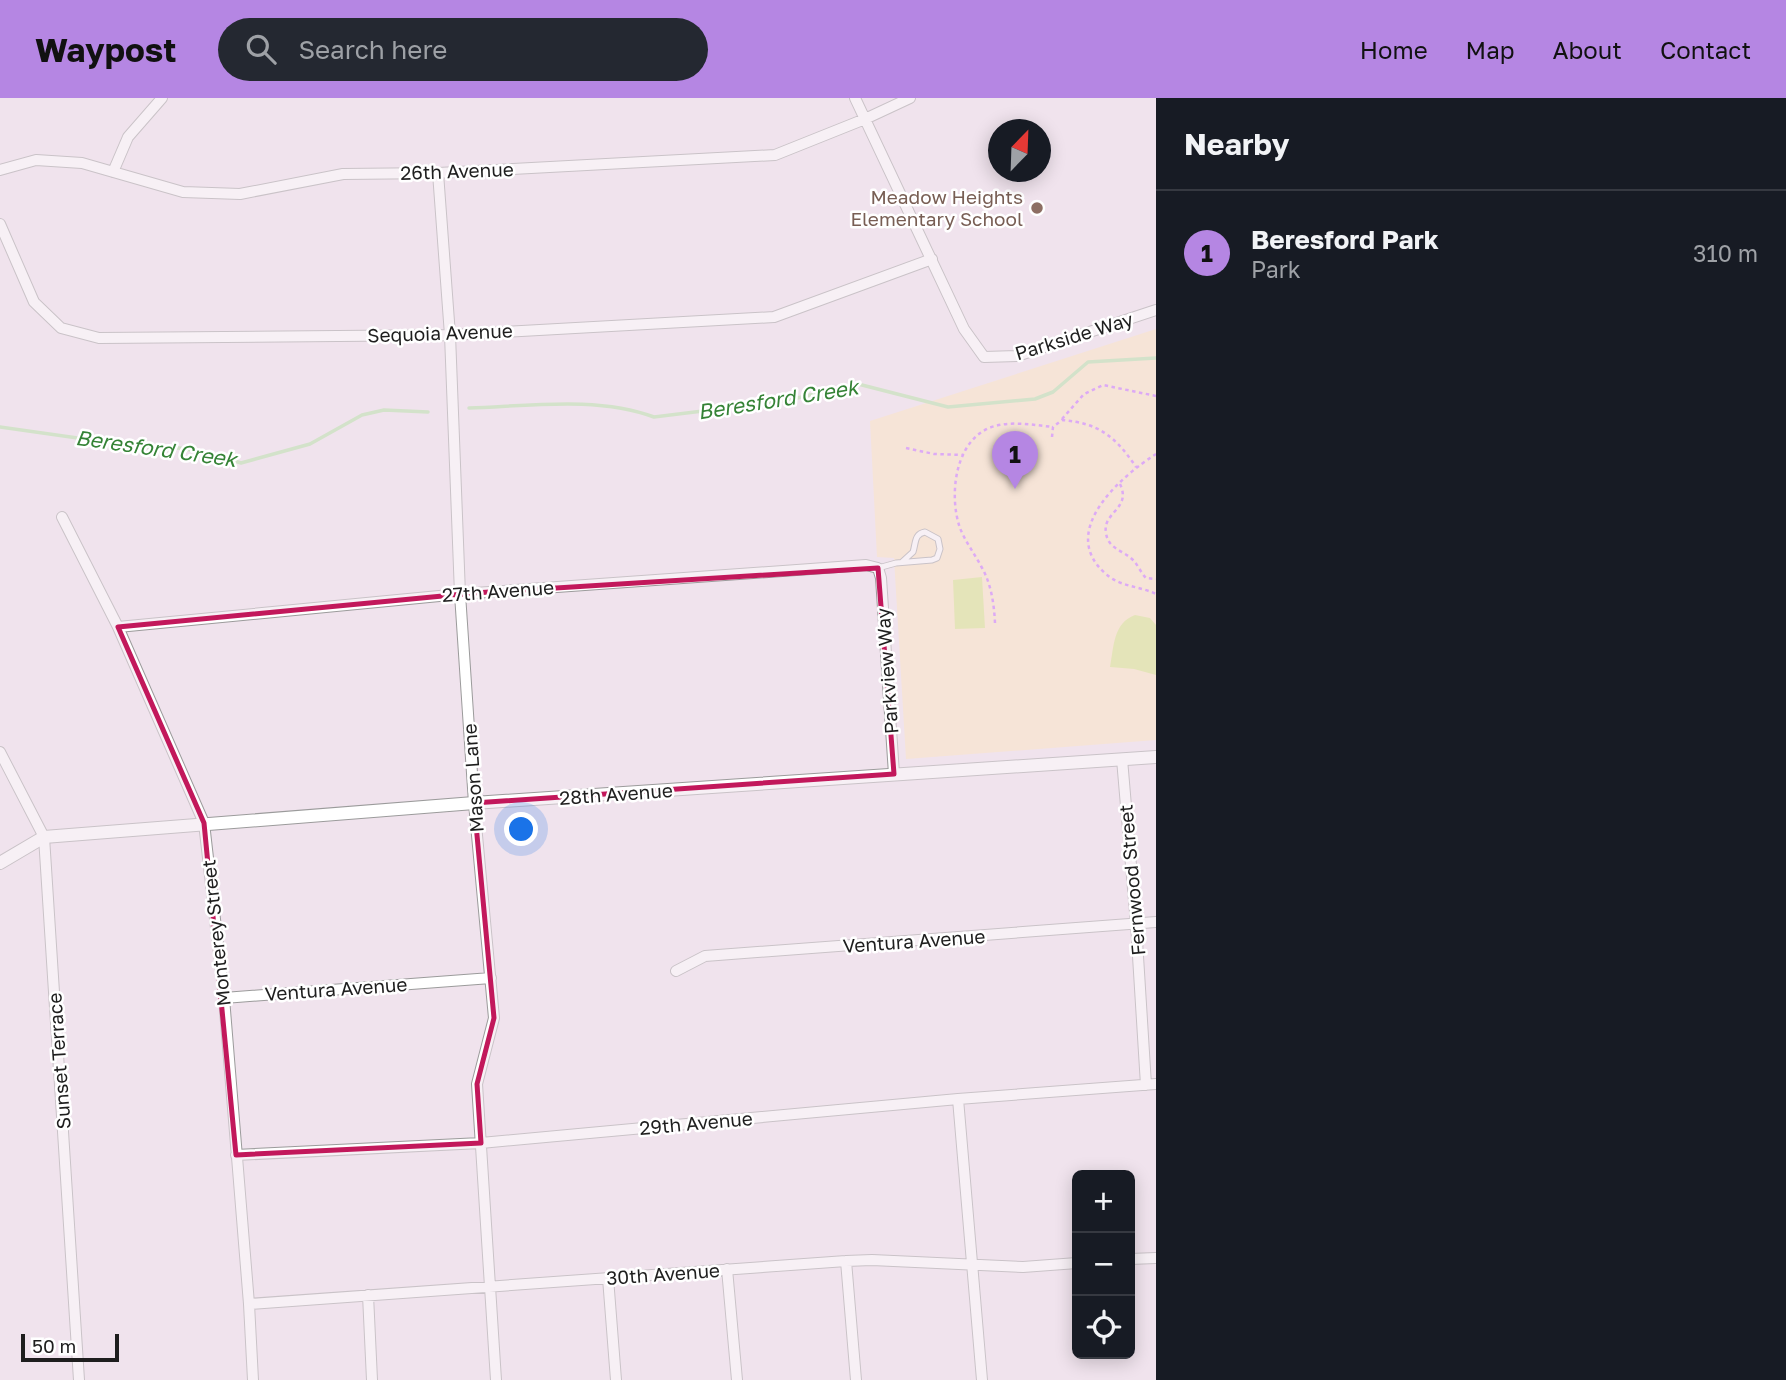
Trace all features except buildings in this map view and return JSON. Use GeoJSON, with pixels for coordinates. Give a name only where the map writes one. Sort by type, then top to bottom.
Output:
{"type":"FeatureCollection","features":[{"type":"Feature","properties":{"kind":"street"},"geometry":{"type":"LineString","coordinates":[[113,172],[128,137],[162,98]]}},
{"type":"Feature","properties":{"kind":"street"},"geometry":{"type":"LineString","coordinates":[[855,98],[932,259]]}},
{"type":"Feature","properties":{"kind":"street","name":"26th Avenue"},"geometry":{"type":"LineString","coordinates":[[0,170],[37,160],[82,163],[183,192],[240,194],[343,174],[438,173],[775,155],[910,98]]}},
{"type":"Feature","properties":{"kind":"street","name":"Mason Lane"},"geometry":{"type":"LineString","coordinates":[[438,173],[450,335],[460,594],[474,803],[494,1018],[477,1084],[496,1380]]}},
{"type":"Feature","properties":{"kind":"street","name":"Sequoia Avenue"},"geometry":{"type":"LineString","coordinates":[[0,224],[34,302],[61,328],[99,338],[450,335],[774,317],[932,259]]}},
{"type":"Feature","properties":{"kind":"street","name":"Parkside Way"},"geometry":{"type":"LineString","coordinates":[[932,259],[964,329],[984,357],[1017,356],[1156,310]]}},
{"type":"Feature","properties":{"kind":"street","name":"Monterey Street"},"geometry":{"type":"LineString","coordinates":[[62,517],[118,627],[204,823],[224,998],[253,1380]]}},
{"type":"Feature","properties":{"kind":"street","name":"27th Avenue"},"geometry":{"type":"LineString","coordinates":[[118,627],[460,594],[866,565],[878,568]]}},
{"type":"Feature","properties":{"kind":"street","name":"Parkview Way"},"geometry":{"type":"LineString","coordinates":[[878,568],[881,578],[894,774]]}},
{"type":"Feature","properties":{"kind":"street","name":"Sunset Terrace"},"geometry":{"type":"LineString","coordinates":[[0,752],[44,837],[79,1380]]}},
{"type":"Feature","properties":{"kind":"street","name":"28th Avenue"},"geometry":{"type":"LineString","coordinates":[[0,863],[44,837],[474,803],[1156,757]]}},
{"type":"Feature","properties":{"kind":"street","name":"Fernwood Street"},"geometry":{"type":"LineString","coordinates":[[1122,759],[1151,1084]]}},
{"type":"Feature","properties":{"kind":"street","name":"Ventura Avenue"},"geometry":{"type":"LineString","coordinates":[[676,971],[705,957],[1156,922]]}},
{"type":"Feature","properties":{"kind":"street","name":"Ventura Avenue"},"geometry":{"type":"LineString","coordinates":[[224,998],[491,978]]}},
{"type":"Feature","properties":{"kind":"street","name":"29th Avenue"},"geometry":{"type":"LineString","coordinates":[[236,1156],[481,1143],[958,1098],[1151,1084]]}},
{"type":"Feature","properties":{"kind":"street"},"geometry":{"type":"LineString","coordinates":[[958,1098],[982,1380]]}},
{"type":"Feature","properties":{"kind":"street"},"geometry":{"type":"LineString","coordinates":[[1135,1259],[1156,1258]]}},
{"type":"Feature","properties":{"kind":"street"},"geometry":{"type":"LineString","coordinates":[[846,1261],[856,1380]]}},
{"type":"Feature","properties":{"kind":"street","name":"30th Avenue"},"geometry":{"type":"LineString","coordinates":[[249,1304],[846,1261],[1023,1267],[1072,1263]]}},
{"type":"Feature","properties":{"kind":"street"},"geometry":{"type":"LineString","coordinates":[[727,1269],[737,1380]]}},
{"type":"Feature","properties":{"kind":"street"},"geometry":{"type":"LineString","coordinates":[[608,1278],[616,1380]]}},
{"type":"Feature","properties":{"kind":"street"},"geometry":{"type":"LineString","coordinates":[[368,1295],[372,1380]]}},
{"type":"Feature","properties":{"kind":"lane"},"geometry":{"type":"LineString","coordinates":[[878,568],[937,558],[939,539],[925,532],[920,533],[916,538],[914,552],[902,562]]}},
{"type":"Feature","properties":{"kind":"path"},"geometry":{"type":"LineString","coordinates":[[995,623],[990,586],[960,528],[955,502],[955,479],[974,438],[988,428],[1006,424],[1053,427],[1084,394],[1103,385],[1156,396]]}},
{"type":"Feature","properties":{"kind":"path"},"geometry":{"type":"LineString","coordinates":[[1062,420],[1078,421],[1101,429],[1122,446],[1136,467]]}},
{"type":"Feature","properties":{"kind":"path"},"geometry":{"type":"LineString","coordinates":[[1052,437],[1053,427]]}},
{"type":"Feature","properties":{"kind":"path"},"geometry":{"type":"LineString","coordinates":[[906,448],[934,454],[964,455]]}},
{"type":"Feature","properties":{"kind":"path"},"geometry":{"type":"LineString","coordinates":[[1156,454],[1136,467],[1103,500],[1094,513],[1088,530],[1096,563],[1106,575],[1122,584],[1143,587],[1156,594]]}},
{"type":"Feature","properties":{"kind":"path"},"geometry":{"type":"LineString","coordinates":[[1120,484],[1124,492],[1121,506],[1109,518],[1105,533],[1112,547],[1133,560],[1146,578],[1156,579]]}},
{"type":"Feature","properties":{"kind":"highlighted area"},"geometry":{"type":"Polygon","coordinates":[[[878,568],[894,774],[474,803],[494,1018],[477,1084],[481,1143],[236,1155],[204,823],[118,627],[474,593],[878,568]]]}},
{"type":"Feature","properties":{"kind":"shaded area"},"geometry":{"type":"Polygon","coordinates":[[[1156,329],[1156,740],[906,759],[894,558],[877,557],[870,421],[1156,329]]]}},
{"type":"Feature","properties":{"kind":"green space"},"geometry":{"type":"Polygon","coordinates":[[[982,577],[985,628],[955,629],[953,580],[982,577]]]}},
{"type":"Feature","properties":{"kind":"green space"},"geometry":{"type":"Polygon","coordinates":[[[1135,615],[1150,618],[1156,625],[1156,675],[1134,669],[1110,667],[1118,630],[1135,615]]]}},
{"type":"Feature","properties":{"kind":"waterway","name":"Beresford Creek"},"geometry":{"type":"LineString","coordinates":[[469,408],[587,404],[610,406],[654,417],[784,401],[858,384],[948,407],[1035,399],[1053,392],[1088,362],[1156,358]]}},
{"type":"Feature","properties":{"kind":"waterway","name":"Beresford Creek"},"geometry":{"type":"LineString","coordinates":[[0,427],[141,447],[179,448],[209,453],[241,463],[310,444],[362,415],[384,410],[428,412]]}},
{"type":"Feature","properties":{"kind":"place","name":"Meadow Heights Elementary School"},"geometry":{"type":"Point","coordinates":[1037,208]}},
{"type":"Feature","properties":{"kind":"place","name":"Beresford Park"},"geometry":{"type":"Point","coordinates":[1015,489]}}]}
